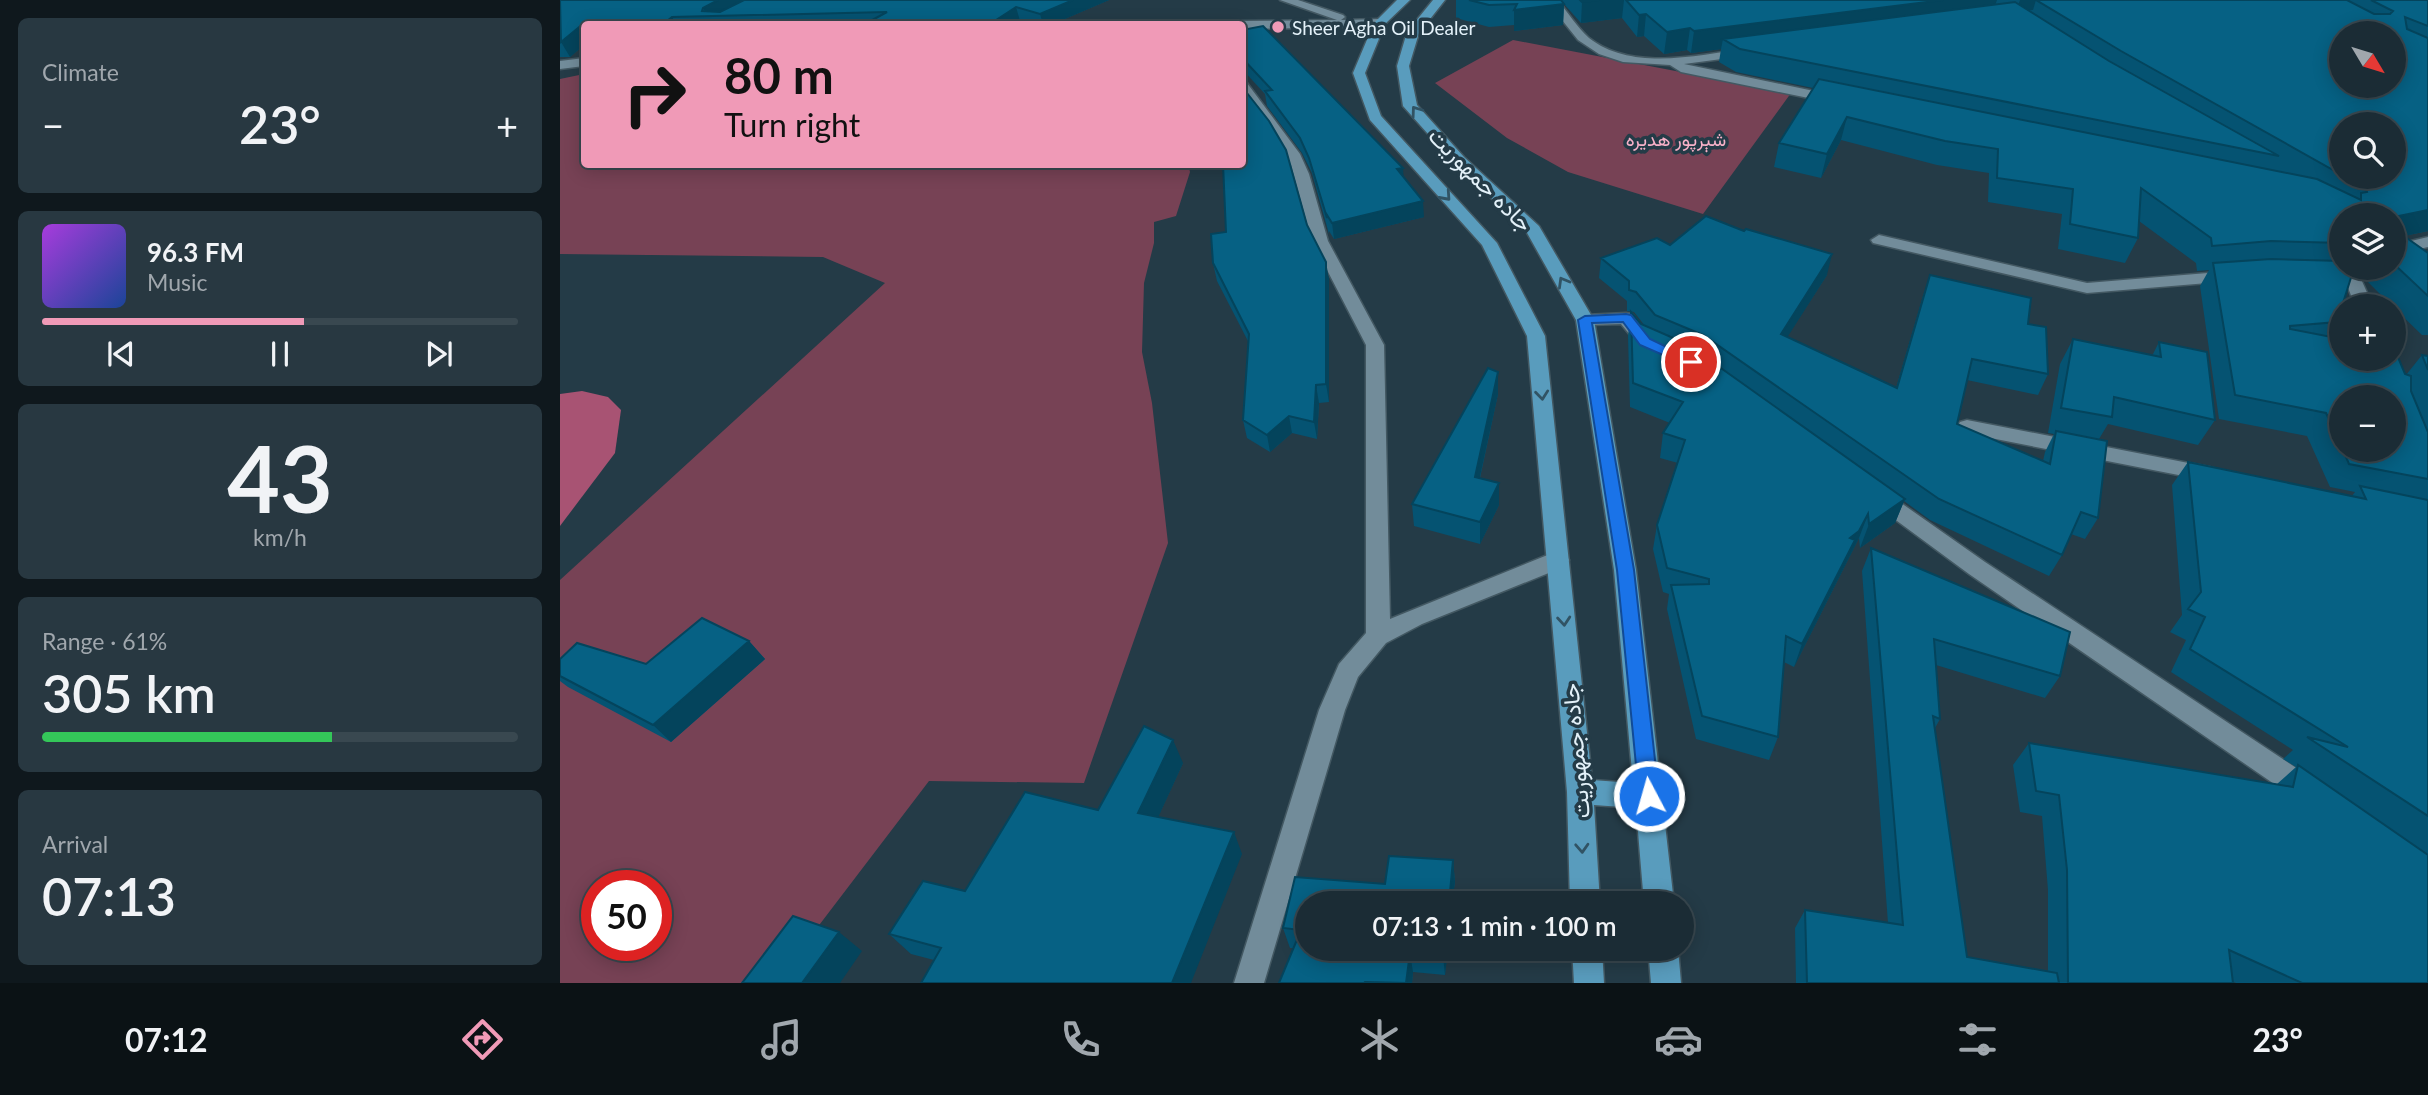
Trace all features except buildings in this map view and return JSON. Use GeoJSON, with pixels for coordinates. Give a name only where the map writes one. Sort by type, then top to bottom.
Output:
{"type":"FeatureCollection","features":[{"type":"Feature","properties":{"kind":"main road","name":"جاده جمهوریت"},"geometry":{"type":"LineString","coordinates":[[1404,0],[1380,23],[1359,73],[1375,117],[1489,243],[1536,335],[1580,792],[1584,891]]}},
{"type":"Feature","properties":{"kind":"main road","name":"جاده جمهوریت"},"geometry":{"type":"LineString","coordinates":[[1439,0],[1412,32],[1403,66],[1410,106],[1459,160],[1533,229],[1585,320],[1626,570],[1658,891]]}},
{"type":"Feature","properties":{"kind":"main road"},"geometry":{"type":"LineString","coordinates":[[1580,792],[1649,796]]}},
{"type":"Feature","properties":{"kind":"main road"},"geometry":{"type":"LineString","coordinates":[[1588,961],[1589,983]]}},
{"type":"Feature","properties":{"kind":"main road"},"geometry":{"type":"LineString","coordinates":[[1664,961],[1666,983]]}},
{"type":"Feature","properties":{"kind":"street"},"geometry":{"type":"LineString","coordinates":[[1286,0],[1354,22]]}},
{"type":"Feature","properties":{"kind":"street"},"geometry":{"type":"LineString","coordinates":[[1552,0],[1587,43],[1613,55],[1674,62],[1767,49]]}},
{"type":"Feature","properties":{"kind":"street"},"geometry":{"type":"LineString","coordinates":[[1246,25],[1380,23]]}},
{"type":"Feature","properties":{"kind":"street"},"geometry":{"type":"LineString","coordinates":[[560,65],[581,62]]}},
{"type":"Feature","properties":{"kind":"street"},"geometry":{"type":"LineString","coordinates":[[1674,62],[1681,68],[1857,104]]}},
{"type":"Feature","properties":{"kind":"street"},"geometry":{"type":"LineString","coordinates":[[1246,92],[1297,164],[1308,197],[1313,225],[1335,274],[1375,345],[1378,636]]}},
{"type":"Feature","properties":{"kind":"street"},"geometry":{"type":"LineString","coordinates":[[1879,240],[2087,288],[2243,275]]}},
{"type":"Feature","properties":{"kind":"street"},"geometry":{"type":"LineString","coordinates":[[2406,246],[2428,242]]}},
{"type":"Feature","properties":{"kind":"street"},"geometry":{"type":"LineString","coordinates":[[2406,254],[2418,260]]}},
{"type":"Feature","properties":{"kind":"street"},"geometry":{"type":"LineString","coordinates":[[1585,320],[1626,318],[1645,342],[1668,352]]}},
{"type":"Feature","properties":{"kind":"street"},"geometry":{"type":"LineString","coordinates":[[1967,428],[2225,478]]}},
{"type":"Feature","properties":{"kind":"street"},"geometry":{"type":"LineString","coordinates":[[1864,486],[1977,568],[2330,807]]}},
{"type":"Feature","properties":{"kind":"street"},"geometry":{"type":"LineString","coordinates":[[1249,983],[1332,710],[1348,671],[1378,636],[1414,617],[1558,560]]}},
{"type":"Feature","properties":{"kind":"green space","name":"شېرپور هديره"},"geometry":{"type":"Polygon","coordinates":[[[1513,40],[1791,93],[1703,214],[1568,172],[1507,138],[1435,83],[1513,40]]]}},
{"type":"Feature","properties":{"kind":"green space"},"geometry":{"type":"Polygon","coordinates":[[[581,75],[581,168],[1189,168],[1176,216],[1154,222],[1154,243],[1144,283],[1142,352],[1152,403],[1168,543],[1084,783],[929,781],[775,983],[560,983],[560,580],[885,283],[823,257],[560,254],[560,79],[581,75]]]}},
{"type":"Feature","properties":{"kind":"shaded area"},"geometry":{"type":"Polygon","coordinates":[[[582,391],[608,397],[621,410],[615,453],[560,526],[560,394],[582,391]]]}},
{"type":"Feature","properties":{"kind":"place","name":"Sheer Agha Oil Dealer"},"geometry":{"type":"Point","coordinates":[1278,27]}},
{"type":"Feature","properties":{"kind":"route"},"geometry":{"type":"LineString","coordinates":[[1649,796],[1626,570],[1585,320],[1626,318],[1645,342],[1691,362]]}}]}
